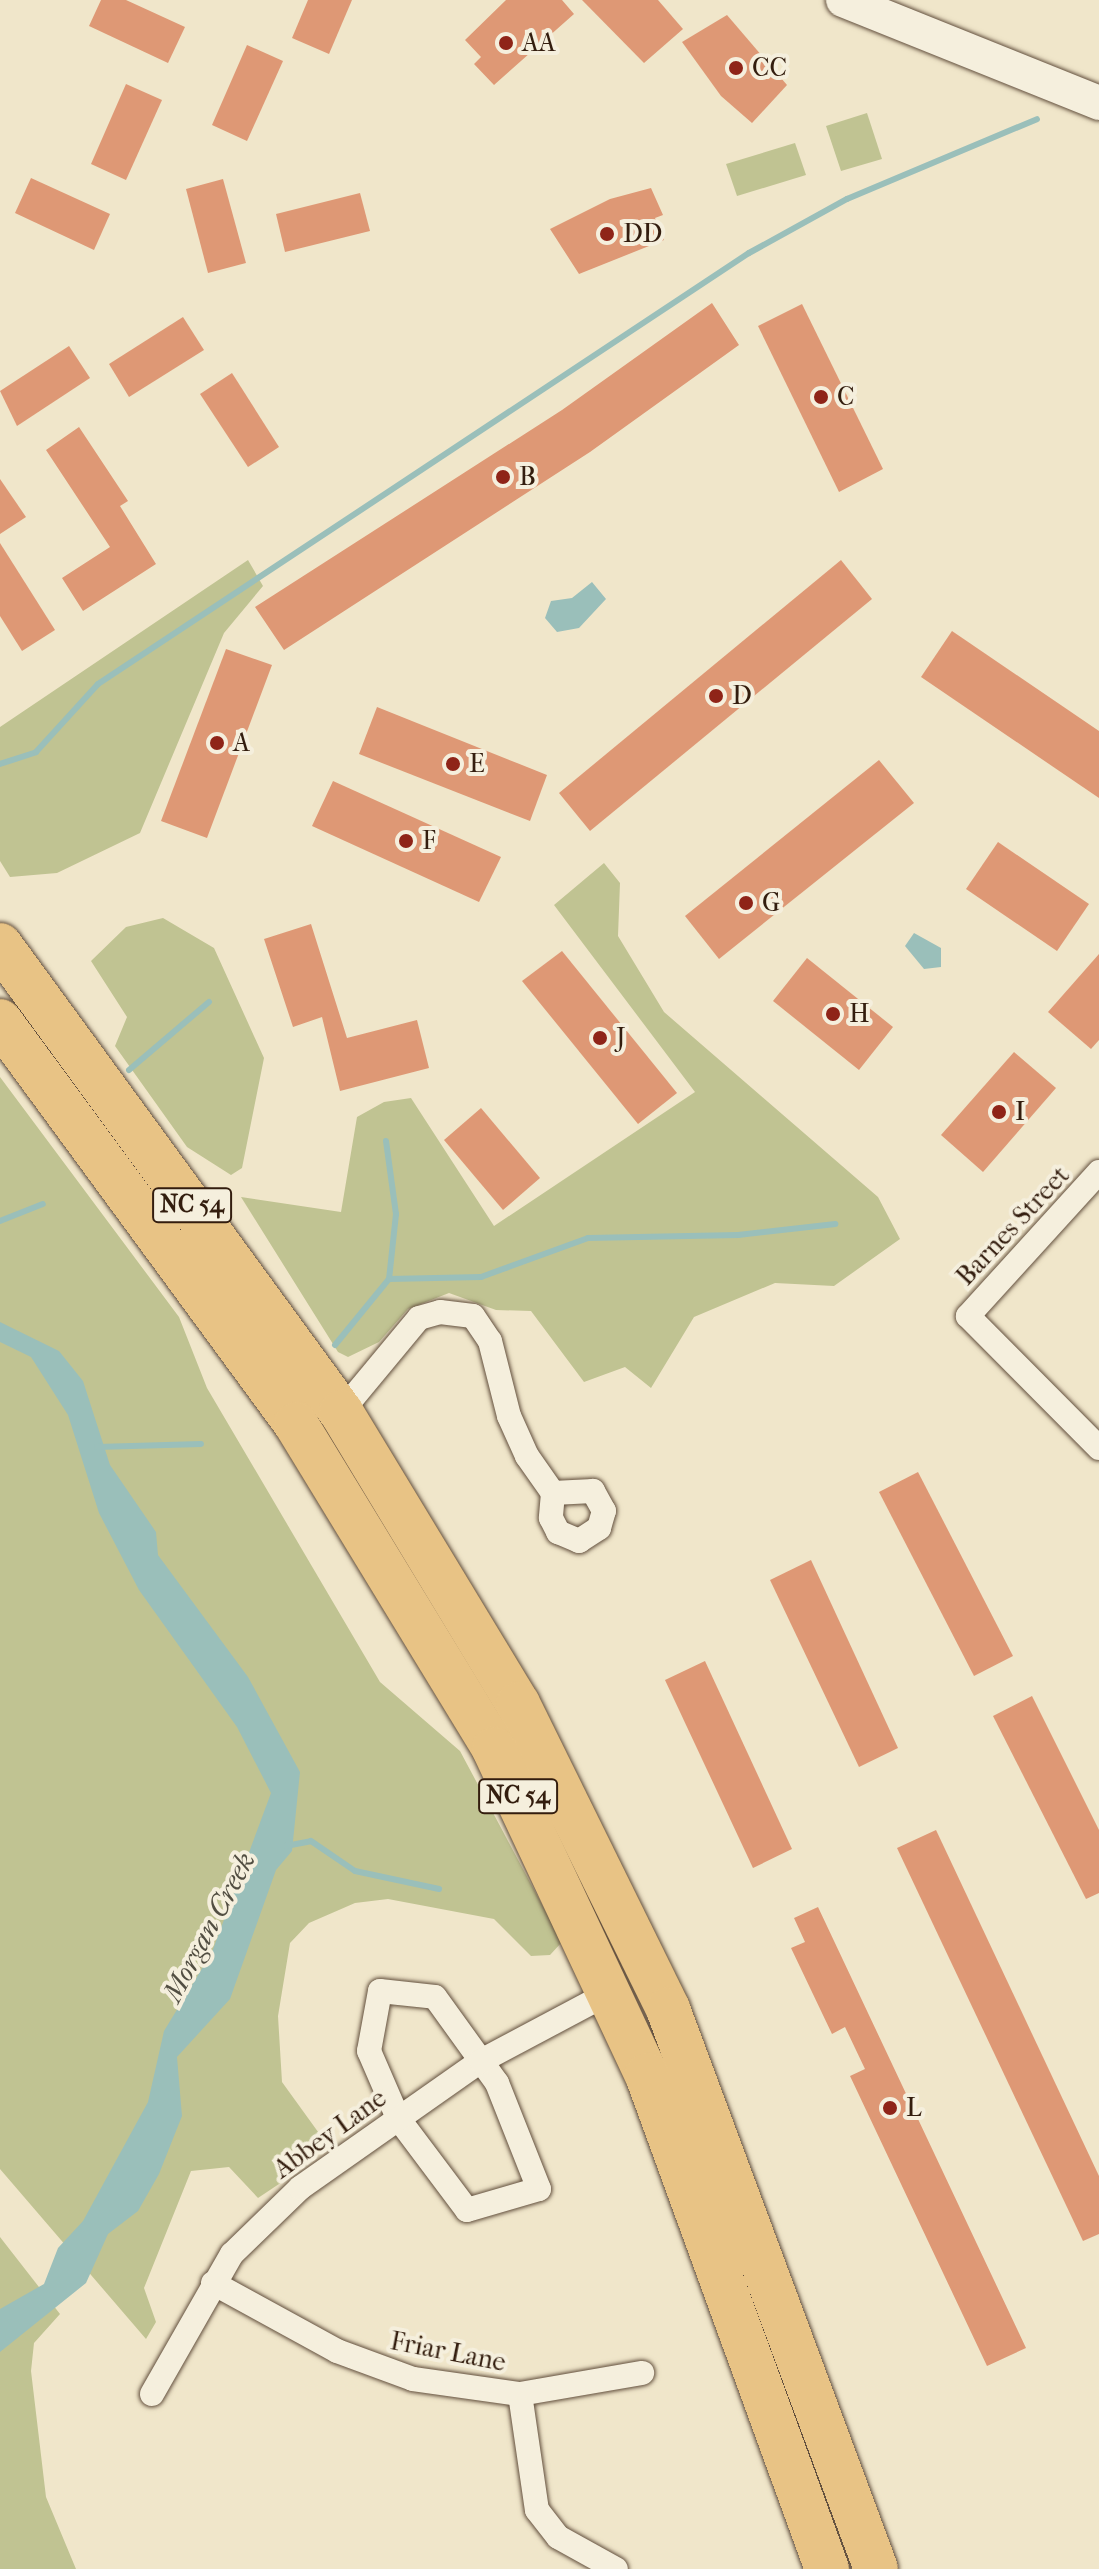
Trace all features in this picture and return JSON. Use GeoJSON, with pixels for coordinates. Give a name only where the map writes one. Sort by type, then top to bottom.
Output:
{"type":"FeatureCollection","features":[{"type":"Feature","properties":{"kind":"highway","name":"NC 54"},"geometry":{"type":"LineString","coordinates":[[4,968],[84,1062],[341,1412],[518,1704],[645,1958],[736,2183],[876,2569]]}},
{"type":"Feature","properties":{"kind":"highway","name":"NC 54"},"geometry":{"type":"LineString","coordinates":[[0,1021],[296,1424],[460,1688],[611,1992],[706,2225],[827,2569]]}},
{"type":"Feature","properties":{"kind":"highway"},"geometry":{"type":"LineString","coordinates":[[460,1688],[522,1768],[607,1925],[645,1958]]}},
{"type":"Feature","properties":{"kind":"highway"},"geometry":{"type":"LineString","coordinates":[[611,1992],[635,2002],[646,2015],[736,2183]]}},
{"type":"Feature","properties":{"kind":"highway"},"geometry":{"type":"LineString","coordinates":[[799,2491],[815,2569]]}},
{"type":"Feature","properties":{"kind":"highway"},"geometry":{"type":"LineString","coordinates":[[856,2509],[887,2569]]}},
{"type":"Feature","properties":{"kind":"main road"},"geometry":{"type":"LineString","coordinates":[[843,0],[1019,76],[1099,103]]}},
{"type":"Feature","properties":{"kind":"street","name":"Barnes Street"},"geometry":{"type":"LineString","coordinates":[[1099,1172],[968,1316],[1099,1448]]}},
{"type":"Feature","properties":{"kind":"street"},"geometry":{"type":"LineString","coordinates":[[341,1412],[419,1318],[454,1311],[473,1316],[490,1341],[527,1456],[553,1493]]}},
{"type":"Feature","properties":{"kind":"street"},"geometry":{"type":"LineString","coordinates":[[380,1991],[435,1997],[497,2083],[539,2189],[467,2210],[398,2118],[369,2051],[380,1991]]}},
{"type":"Feature","properties":{"kind":"street","name":"Abbey Lane"},"geometry":{"type":"LineString","coordinates":[[152,2394],[213,2283],[262,2221],[398,2118],[481,2061],[611,1992]]}},
{"type":"Feature","properties":{"kind":"street","name":"Friar Lane"},"geometry":{"type":"LineString","coordinates":[[213,2283],[385,2371],[520,2394],[642,2373]]}},
{"type":"Feature","properties":{"kind":"street"},"geometry":{"type":"LineString","coordinates":[[520,2394],[537,2510],[558,2537],[616,2569]]}},
{"type":"Feature","properties":{"kind":"green space"},"geometry":{"type":"Polygon","coordinates":[[[867,113],[882,159],[841,171],[826,126],[867,113]]]}},
{"type":"Feature","properties":{"kind":"green space"},"geometry":{"type":"Polygon","coordinates":[[[795,143],[806,175],[737,196],[726,164],[795,143]]]}},
{"type":"Feature","properties":{"kind":"green space"},"geometry":{"type":"Polygon","coordinates":[[[248,560],[263,586],[224,633],[140,833],[57,873],[10,877],[0,861],[0,727],[248,560]]]}},
{"type":"Feature","properties":{"kind":"green space"},"geometry":{"type":"Polygon","coordinates":[[[604,863],[620,883],[618,936],[664,1012],[878,1197],[900,1239],[834,1286],[775,1283],[694,1317],[651,1388],[625,1367],[584,1382],[531,1311],[496,1310],[449,1293],[408,1309],[379,1342],[348,1357],[338,1352],[241,1197],[341,1212],[357,1117],[384,1102],[411,1098],[494,1226],[695,1092],[554,905],[604,863]]]}},
{"type":"Feature","properties":{"kind":"green space"},"geometry":{"type":"Polygon","coordinates":[[[163,918],[214,948],[264,1058],[242,1168],[231,1175],[187,1147],[115,1046],[127,1017],[91,961],[126,927],[163,918]]]}},
{"type":"Feature","properties":{"kind":"green space"},"geometry":{"type":"Polygon","coordinates":[[[0,1077],[179,1317],[207,1388],[380,1682],[460,1751],[562,1942],[550,1955],[531,1956],[494,1919],[388,1899],[355,1903],[309,1923],[290,1943],[278,2016],[282,2082],[321,2136],[288,2178],[258,2198],[229,2167],[191,2171],[144,2288],[156,2322],[146,2339],[0,2169],[0,1077]]]}},
{"type":"Feature","properties":{"kind":"green space"},"geometry":{"type":"Polygon","coordinates":[[[0,2237],[60,2314],[34,2343],[31,2371],[46,2497],[76,2569],[0,2569],[0,2237]]]}},
{"type":"Feature","properties":{"kind":"water"},"geometry":{"type":"Polygon","coordinates":[[[592,582],[606,599],[579,628],[557,632],[545,618],[551,601],[572,598],[592,582]]]}},
{"type":"Feature","properties":{"kind":"water"},"geometry":{"type":"Polygon","coordinates":[[[914,933],[941,948],[941,967],[924,969],[905,946],[914,933]]]}},
{"type":"Feature","properties":{"kind":"water"},"geometry":{"type":"Polygon","coordinates":[[[0,1322],[59,1351],[83,1381],[110,1465],[156,1532],[158,1555],[248,1677],[300,1772],[292,1851],[276,1870],[230,1999],[177,2057],[182,2116],[159,2174],[138,2211],[108,2234],[86,2283],[0,2352],[0,2309],[44,2284],[58,2248],[83,2221],[148,2102],[164,2031],[212,1952],[271,1793],[237,1727],[139,1590],[99,1513],[68,1415],[31,1357],[0,1342],[0,1322]]]}},
{"type":"Feature","properties":{"kind":"building"},"geometry":{"type":"Polygon","coordinates":[[[101,0],[126,0],[185,27],[168,63],[89,26],[101,0]]]}},
{"type":"Feature","properties":{"kind":"building"},"geometry":{"type":"Polygon","coordinates":[[[308,0],[352,0],[329,54],[292,38],[308,0]]]}},
{"type":"Feature","properties":{"kind":"building","name":"AA"},"geometry":{"type":"Polygon","coordinates":[[[506,0],[562,0],[574,14],[494,85],[474,64],[481,57],[465,40],[506,0]]]}},
{"type":"Feature","properties":{"kind":"building"},"geometry":{"type":"Polygon","coordinates":[[[582,0],[658,0],[683,29],[644,63],[582,0]]]}},
{"type":"Feature","properties":{"kind":"building","name":"CC"},"geometry":{"type":"Polygon","coordinates":[[[727,15],[787,85],[752,123],[721,96],[682,42],[727,15]]]}},
{"type":"Feature","properties":{"kind":"building"},"geometry":{"type":"Polygon","coordinates":[[[247,45],[283,61],[247,141],[212,125],[247,45]]]}},
{"type":"Feature","properties":{"kind":"building"},"geometry":{"type":"Polygon","coordinates":[[[126,84],[162,100],[126,180],[91,164],[126,84]]]}},
{"type":"Feature","properties":{"kind":"building"},"geometry":{"type":"Polygon","coordinates":[[[31,178],[110,214],[94,250],[15,213],[31,178]]]}},
{"type":"Feature","properties":{"kind":"building"},"geometry":{"type":"Polygon","coordinates":[[[223,179],[246,263],[208,273],[186,189],[223,179]]]}},
{"type":"Feature","properties":{"kind":"building","name":"DD"},"geometry":{"type":"Polygon","coordinates":[[[651,188],[663,215],[655,218],[664,240],[579,274],[550,229],[610,199],[651,188]]]}},
{"type":"Feature","properties":{"kind":"building"},"geometry":{"type":"Polygon","coordinates":[[[360,193],[370,231],[285,252],[276,214],[360,193]]]}},
{"type":"Feature","properties":{"kind":"building","name":"B"},"geometry":{"type":"Polygon","coordinates":[[[712,303],[739,345],[590,452],[284,650],[255,607],[562,410],[712,303]]]}},
{"type":"Feature","properties":{"kind":"building","name":"C"},"geometry":{"type":"Polygon","coordinates":[[[802,304],[883,469],[839,492],[758,326],[802,304]]]}},
{"type":"Feature","properties":{"kind":"building"},"geometry":{"type":"Polygon","coordinates":[[[183,317],[204,350],[129,397],[109,364],[183,317]]]}},
{"type":"Feature","properties":{"kind":"building"},"geometry":{"type":"Polygon","coordinates":[[[69,346],[90,378],[17,426],[0,391],[69,346]]]}},
{"type":"Feature","properties":{"kind":"building"},"geometry":{"type":"Polygon","coordinates":[[[232,373],[279,447],[248,467],[200,394],[232,373]]]}},
{"type":"Feature","properties":{"kind":"building"},"geometry":{"type":"Polygon","coordinates":[[[79,427],[128,501],[120,506],[156,564],[83,611],[62,578],[110,547],[46,450],[79,427]]]}},
{"type":"Feature","properties":{"kind":"building"},"geometry":{"type":"Polygon","coordinates":[[[0,479],[26,517],[0,534],[0,479]]]}},
{"type":"Feature","properties":{"kind":"building"},"geometry":{"type":"Polygon","coordinates":[[[0,543],[55,630],[22,651],[0,616],[0,543]]]}},
{"type":"Feature","properties":{"kind":"building","name":"D"},"geometry":{"type":"Polygon","coordinates":[[[841,560],[872,599],[590,831],[559,793],[841,560]]]}},
{"type":"Feature","properties":{"kind":"building"},"geometry":{"type":"Polygon","coordinates":[[[952,631],[1099,731],[1099,798],[921,677],[952,631]]]}},
{"type":"Feature","properties":{"kind":"building","name":"A"},"geometry":{"type":"Polygon","coordinates":[[[226,649],[272,665],[207,838],[161,821],[226,649]]]}},
{"type":"Feature","properties":{"kind":"building","name":"E"},"geometry":{"type":"Polygon","coordinates":[[[377,707],[547,775],[530,821],[359,754],[377,707]]]}},
{"type":"Feature","properties":{"kind":"building"},"geometry":{"type":"Polygon","coordinates":[[[879,760],[914,803],[719,959],[685,916],[879,760]]]}},
{"type":"Feature","properties":{"kind":"building","name":"F"},"geometry":{"type":"Polygon","coordinates":[[[333,781],[501,857],[479,902],[312,826],[333,781]]]}},
{"type":"Feature","properties":{"kind":"building"},"geometry":{"type":"Polygon","coordinates":[[[998,842],[1089,904],[1057,951],[966,889],[998,842]]]}},
{"type":"Feature","properties":{"kind":"building"},"geometry":{"type":"Polygon","coordinates":[[[311,924],[347,1038],[417,1020],[429,1068],[340,1091],[322,1017],[293,1027],[264,939],[311,924]]]}},
{"type":"Feature","properties":{"kind":"building","name":"J"},"geometry":{"type":"Polygon","coordinates":[[[562,951],[677,1093],[638,1124],[522,981],[562,951]]]}},
{"type":"Feature","properties":{"kind":"building"},"geometry":{"type":"Polygon","coordinates":[[[1099,954],[1099,1040],[1091,1049],[1048,1012],[1099,954]]]}},
{"type":"Feature","properties":{"kind":"building","name":"H"},"geometry":{"type":"Polygon","coordinates":[[[807,958],[893,1027],[859,1070],[773,1001],[807,958]]]}},
{"type":"Feature","properties":{"kind":"building","name":"I"},"geometry":{"type":"Polygon","coordinates":[[[1014,1052],[1056,1088],[983,1172],[941,1135],[1014,1052]]]}},
{"type":"Feature","properties":{"kind":"building"},"geometry":{"type":"Polygon","coordinates":[[[481,1108],[540,1178],[503,1210],[444,1140],[481,1108]]]}},
{"type":"Feature","properties":{"kind":"building"},"geometry":{"type":"Polygon","coordinates":[[[918,1472],[1013,1656],[974,1676],[879,1492],[918,1472]]]}},
{"type":"Feature","properties":{"kind":"building"},"geometry":{"type":"Polygon","coordinates":[[[811,1560],[898,1748],[859,1767],[770,1580],[811,1560]]]}},
{"type":"Feature","properties":{"kind":"building"},"geometry":{"type":"Polygon","coordinates":[[[705,1661],[792,1849],[753,1868],[665,1680],[705,1661]]]}},
{"type":"Feature","properties":{"kind":"building"},"geometry":{"type":"Polygon","coordinates":[[[1032,1696],[1099,1830],[1099,1893],[1086,1899],[993,1716],[1032,1696]]]}},
{"type":"Feature","properties":{"kind":"building"},"geometry":{"type":"Polygon","coordinates":[[[936,1830],[1099,2176],[1099,2234],[1083,2241],[897,1848],[936,1830]]]}},
{"type":"Feature","properties":{"kind":"building"},"geometry":{"type":"Polygon","coordinates":[[[818,1907],[1026,2348],[987,2366],[850,2076],[865,2069],[845,2027],[832,2034],[791,1948],[805,1942],[794,1918],[818,1907]]]}},
{"type":"Feature","properties":{"kind":"waterway"},"geometry":{"type":"LineString","coordinates":[[0,764],[36,752],[98,684],[749,253],[847,199],[1037,119]]}},
{"type":"Feature","properties":{"kind":"waterway"},"geometry":{"type":"LineString","coordinates":[[129,1070],[209,1002]]}},
{"type":"Feature","properties":{"kind":"waterway"},"geometry":{"type":"LineString","coordinates":[[386,1141],[396,1214],[389,1279]]}},
{"type":"Feature","properties":{"kind":"waterway"},"geometry":{"type":"LineString","coordinates":[[0,1221],[43,1204]]}},
{"type":"Feature","properties":{"kind":"waterway"},"geometry":{"type":"LineString","coordinates":[[335,1345],[389,1279],[481,1277],[588,1238],[738,1235],[835,1224]]}},
{"type":"Feature","properties":{"kind":"waterway"},"geometry":{"type":"LineString","coordinates":[[97,1447],[201,1444]]}},
{"type":"Feature","properties":{"kind":"waterway"},"geometry":{"type":"LineString","coordinates":[[286,1846],[311,1841],[355,1871],[439,1889]]}},
{"type":"Feature","properties":{"kind":"place","name":"AA"},"geometry":{"type":"Point","coordinates":[506,43]}},
{"type":"Feature","properties":{"kind":"place","name":"CC"},"geometry":{"type":"Point","coordinates":[736,68]}},
{"type":"Feature","properties":{"kind":"place","name":"DD"},"geometry":{"type":"Point","coordinates":[607,234]}},
{"type":"Feature","properties":{"kind":"place","name":"C"},"geometry":{"type":"Point","coordinates":[821,397]}},
{"type":"Feature","properties":{"kind":"place","name":"B"},"geometry":{"type":"Point","coordinates":[503,477]}},
{"type":"Feature","properties":{"kind":"place","name":"D"},"geometry":{"type":"Point","coordinates":[716,696]}},
{"type":"Feature","properties":{"kind":"place","name":"A"},"geometry":{"type":"Point","coordinates":[217,743]}},
{"type":"Feature","properties":{"kind":"place","name":"E"},"geometry":{"type":"Point","coordinates":[453,764]}},
{"type":"Feature","properties":{"kind":"place","name":"F"},"geometry":{"type":"Point","coordinates":[406,841]}},
{"type":"Feature","properties":{"kind":"place","name":"G"},"geometry":{"type":"Point","coordinates":[746,903]}},
{"type":"Feature","properties":{"kind":"place","name":"H"},"geometry":{"type":"Point","coordinates":[833,1014]}},
{"type":"Feature","properties":{"kind":"place","name":"J"},"geometry":{"type":"Point","coordinates":[600,1038]}},
{"type":"Feature","properties":{"kind":"place","name":"I"},"geometry":{"type":"Point","coordinates":[999,1112]}},
{"type":"Feature","properties":{"kind":"place","name":"L"},"geometry":{"type":"Point","coordinates":[890,2108]}},
{"type":"Feature","properties":{"kind":"water label","name":"Morgan Creek"},"geometry":{"type":"Point","coordinates":[209,1927]}}]}
